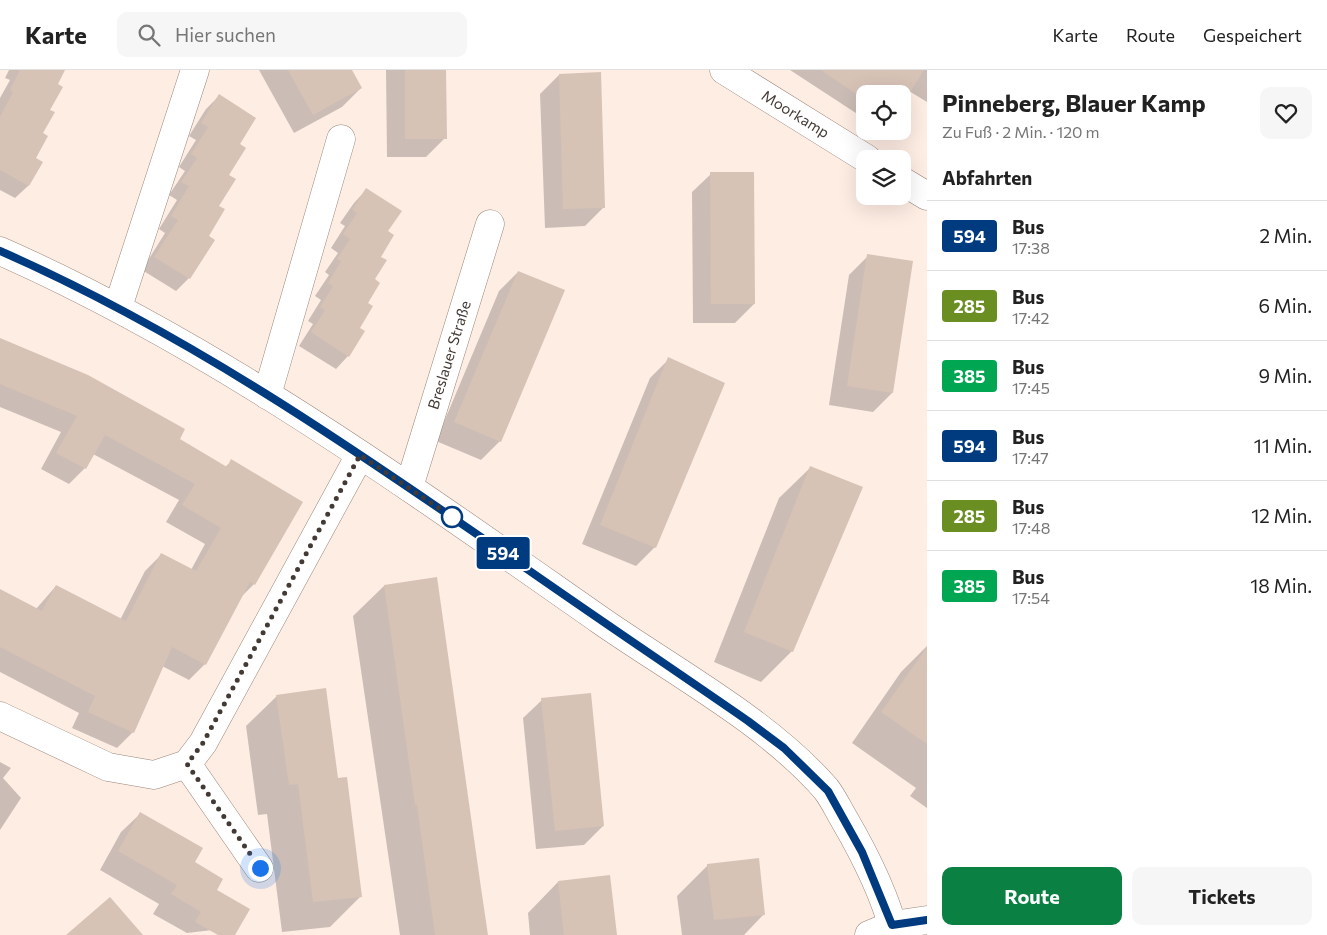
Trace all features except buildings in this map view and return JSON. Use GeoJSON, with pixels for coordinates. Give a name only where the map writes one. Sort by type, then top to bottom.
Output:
{"type":"FeatureCollection","features":[{"type":"Feature","properties":{"kind":"street"},"geometry":{"type":"LineString","coordinates":[[118,307],[195,70]]}},
{"type":"Feature","properties":{"kind":"street","name":"Moorkamp"},"geometry":{"type":"LineString","coordinates":[[724,70],[856,152]]}},
{"type":"Feature","properties":{"kind":"street"},"geometry":{"type":"LineString","coordinates":[[267,395],[341,139]]}},
{"type":"Feature","properties":{"kind":"street"},"geometry":{"type":"LineString","coordinates":[[911,186],[927,196]]}},
{"type":"Feature","properties":{"kind":"street","name":"Breslauer Straße"},"geometry":{"type":"LineString","coordinates":[[409,487],[490,224]]}},
{"type":"Feature","properties":{"kind":"street"},"geometry":{"type":"LineString","coordinates":[[0,251],[118,307],[267,395],[409,487],[784,748],[828,791],[862,852],[886,932],[927,920]]}},
{"type":"Feature","properties":{"kind":"street"},"geometry":{"type":"LineString","coordinates":[[0,716],[108,767],[154,775],[187,764],[203,743],[360,455]]}},
{"type":"Feature","properties":{"kind":"street"},"geometry":{"type":"LineString","coordinates":[[187,764],[260,868]]}},
{"type":"Feature","properties":{"kind":"bus line","name":"594"},"geometry":{"type":"LineString","coordinates":[[0,251],[118,307],[267,395],[409,487],[771,737],[828,791],[862,852],[876,882],[892,925],[927,920]]}},
{"type":"Feature","properties":{"kind":"route"},"geometry":{"type":"LineString","coordinates":[[260,868],[187,764],[203,743],[360,455],[452,517]]}}]}
